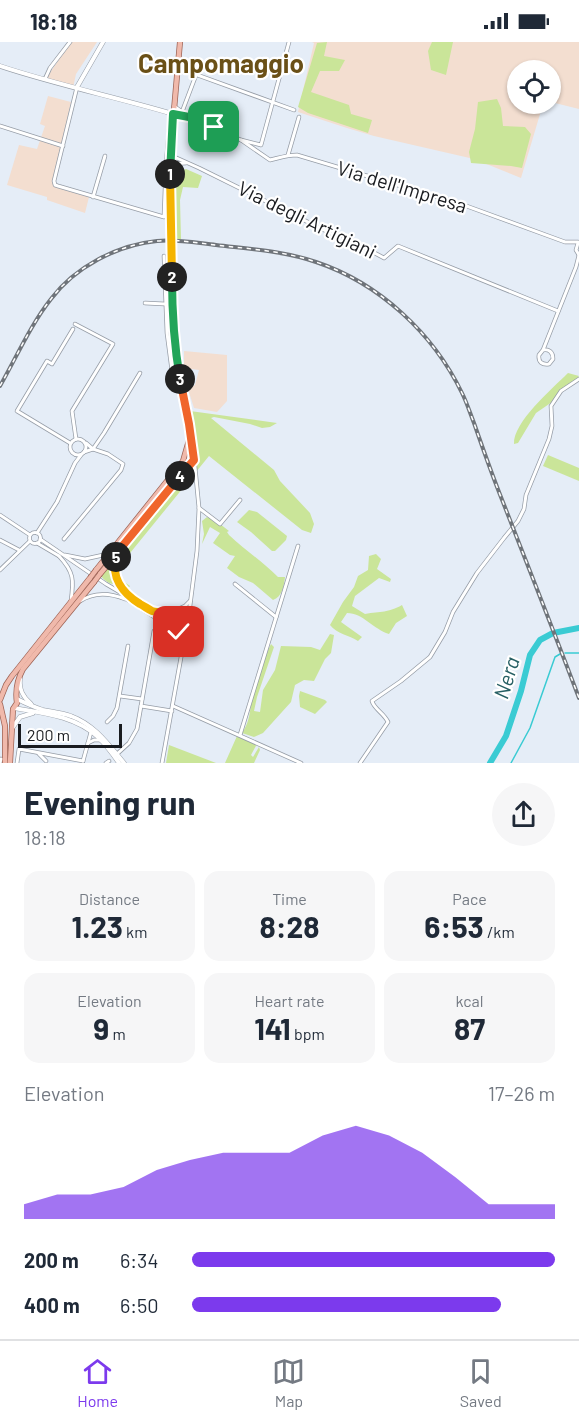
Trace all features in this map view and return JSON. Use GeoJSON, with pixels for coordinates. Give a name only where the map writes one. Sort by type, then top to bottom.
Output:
{"type":"FeatureCollection","features":[{"type":"Feature","properties":{"kind":"main road"},"geometry":{"type":"LineString","coordinates":[[77,87],[103,42]]}},
{"type":"Feature","properties":{"kind":"main road"},"geometry":{"type":"LineString","coordinates":[[98,572],[180,476],[193,466],[194,460],[175,351],[172,312],[170,164],[180,42]]}},
{"type":"Feature","properties":{"kind":"main road"},"geometry":{"type":"LineString","coordinates":[[0,66],[173,114]]}},
{"type":"Feature","properties":{"kind":"main road"},"geometry":{"type":"LineString","coordinates":[[2,762],[6,733],[1,702],[6,685],[92,580],[110,553],[183,461],[188,450],[190,435]]}},
{"type":"Feature","properties":{"kind":"main road"},"geometry":{"type":"LineString","coordinates":[[10,763],[14,709],[17,705],[17,683],[23,669],[73,603]]}},
{"type":"Feature","properties":{"kind":"main road"},"geometry":{"type":"LineString","coordinates":[[23,669],[20,677],[21,691],[24,698],[36,710]]}},
{"type":"Feature","properties":{"kind":"main road"},"geometry":{"type":"LineString","coordinates":[[1,702],[9,693],[36,710],[76,723],[101,740],[121,763]]}},
{"type":"Feature","properties":{"kind":"main road"},"geometry":{"type":"LineString","coordinates":[[1,702],[8,711],[36,710],[68,715],[85,723],[102,735],[121,763]]}},
{"type":"Feature","properties":{"kind":"main road"},"geometry":{"type":"LineString","coordinates":[[12,734],[14,724],[20,717],[36,710]]}},
{"type":"Feature","properties":{"kind":"street"},"geometry":{"type":"LineString","coordinates":[[45,79],[50,68],[70,42]]}},
{"type":"Feature","properties":{"kind":"street"},"geometry":{"type":"LineString","coordinates":[[174,106],[189,117],[241,140],[261,144],[289,42]]}},
{"type":"Feature","properties":{"kind":"street"},"geometry":{"type":"LineString","coordinates":[[177,68],[294,110]]}},
{"type":"Feature","properties":{"kind":"street"},"geometry":{"type":"LineString","coordinates":[[182,112],[196,75]]}},
{"type":"Feature","properties":{"kind":"street"},"geometry":{"type":"LineString","coordinates":[[77,87],[54,181],[55,185],[164,217],[169,130],[173,127]]}},
{"type":"Feature","properties":{"kind":"street"},"geometry":{"type":"LineString","coordinates":[[173,114],[189,117]]}},
{"type":"Feature","properties":{"kind":"street"},"geometry":{"type":"LineString","coordinates":[[288,155],[299,117]]}},
{"type":"Feature","properties":{"kind":"street"},"geometry":{"type":"LineString","coordinates":[[0,126],[63,146]]}},
{"type":"Feature","properties":{"kind":"street","name":"Via dell'Impresa"},"geometry":{"type":"LineString","coordinates":[[241,140],[270,160],[297,155],[461,204],[565,242],[576,250]]}},
{"type":"Feature","properties":{"kind":"street","name":"Via degli Artigiani"},"geometry":{"type":"LineString","coordinates":[[171,155],[332,234],[341,235],[384,258],[398,246],[558,311]]}},
{"type":"Feature","properties":{"kind":"street"},"geometry":{"type":"LineString","coordinates":[[93,197],[105,156]]}},
{"type":"Feature","properties":{"kind":"street","name":"Via degli Artigiani"},"geometry":{"type":"LineString","coordinates":[[170,164],[188,163]]}},
{"type":"Feature","properties":{"kind":"street","name":"Via dell'Impresa"},"geometry":{"type":"LineString","coordinates":[[565,242],[579,242]]}},
{"type":"Feature","properties":{"kind":"street"},"geometry":{"type":"LineString","coordinates":[[543,350],[549,351],[553,356],[549,364],[542,363],[538,358],[578,266],[579,255],[576,250],[579,242]]}},
{"type":"Feature","properties":{"kind":"street"},"geometry":{"type":"LineString","coordinates":[[164,256],[167,333],[172,371],[178,371]]}},
{"type":"Feature","properties":{"kind":"street"},"geometry":{"type":"LineString","coordinates":[[145,303],[165,304]]}},
{"type":"Feature","properties":{"kind":"street"},"geometry":{"type":"LineString","coordinates":[[70,443],[17,411],[47,361],[52,364],[74,326],[113,344],[72,411],[76,439]]}},
{"type":"Feature","properties":{"kind":"street"},"geometry":{"type":"LineString","coordinates":[[74,454],[93,449],[140,373]]}},
{"type":"Feature","properties":{"kind":"street"},"geometry":{"type":"LineString","coordinates":[[360,763],[388,722],[372,700],[401,681],[430,657],[445,632],[453,612],[477,573],[518,521],[549,439],[552,426],[551,406],[561,391],[579,379]]}},
{"type":"Feature","properties":{"kind":"street"},"geometry":{"type":"LineString","coordinates":[[64,539],[121,470],[123,464],[108,454],[93,449],[82,439],[76,439],[70,443]]}},
{"type":"Feature","properties":{"kind":"street"},"geometry":{"type":"LineString","coordinates":[[70,443],[70,451],[74,454],[75,463]]}},
{"type":"Feature","properties":{"kind":"street"},"geometry":{"type":"LineString","coordinates":[[30,535],[37,533],[57,502],[75,463],[86,449],[86,443]]}},
{"type":"Feature","properties":{"kind":"street"},"geometry":{"type":"LineString","coordinates":[[162,763],[188,622],[197,551],[199,508],[193,466],[183,461]]}},
{"type":"Feature","properties":{"kind":"street"},"geometry":{"type":"LineString","coordinates":[[199,508],[220,524],[240,500]]}},
{"type":"Feature","properties":{"kind":"street"},"geometry":{"type":"LineString","coordinates":[[0,516],[30,535]]}},
{"type":"Feature","properties":{"kind":"street"},"geometry":{"type":"LineString","coordinates":[[37,533],[39,541],[173,629],[185,633]]}},
{"type":"Feature","properties":{"kind":"street"},"geometry":{"type":"LineString","coordinates":[[0,570],[30,541],[30,535]]}},
{"type":"Feature","properties":{"kind":"street"},"geometry":{"type":"LineString","coordinates":[[0,540],[20,550]]}},
{"type":"Feature","properties":{"kind":"street"},"geometry":{"type":"LineString","coordinates":[[30,541],[32,543],[39,541]]}},
{"type":"Feature","properties":{"kind":"street"},"geometry":{"type":"LineString","coordinates":[[240,735],[298,546]]}},
{"type":"Feature","properties":{"kind":"street"},"geometry":{"type":"LineString","coordinates":[[120,549],[114,570],[119,585],[130,600]]}},
{"type":"Feature","properties":{"kind":"street"},"geometry":{"type":"LineString","coordinates":[[60,555],[85,559],[110,553]]}},
{"type":"Feature","properties":{"kind":"street"},"geometry":{"type":"LineString","coordinates":[[60,555],[74,581],[73,603],[96,594],[108,593],[130,600],[152,611],[183,611],[187,615],[188,622]]}},
{"type":"Feature","properties":{"kind":"street"},"geometry":{"type":"LineString","coordinates":[[235,584],[276,617]]}},
{"type":"Feature","properties":{"kind":"street"},"geometry":{"type":"LineString","coordinates":[[164,622],[173,611],[187,605],[191,599]]}},
{"type":"Feature","properties":{"kind":"street"},"geometry":{"type":"LineString","coordinates":[[168,618],[168,623],[173,629]]}},
{"type":"Feature","properties":{"kind":"street"},"geometry":{"type":"LineString","coordinates":[[117,754],[129,743],[137,729],[154,631],[180,630],[188,622]]}},
{"type":"Feature","properties":{"kind":"street"},"geometry":{"type":"LineString","coordinates":[[179,632],[185,638]]}},
{"type":"Feature","properties":{"kind":"street"},"geometry":{"type":"LineString","coordinates":[[107,722],[117,708],[128,646]]}},
{"type":"Feature","properties":{"kind":"street"},"geometry":{"type":"LineString","coordinates":[[120,696],[142,699]]}},
{"type":"Feature","properties":{"kind":"street"},"geometry":{"type":"LineString","coordinates":[[173,705],[302,763]]}},
{"type":"Feature","properties":{"kind":"street"},"geometry":{"type":"LineString","coordinates":[[141,706],[172,711]]}},
{"type":"Feature","properties":{"kind":"street"},"geometry":{"type":"LineString","coordinates":[[17,763],[19,749],[83,762],[91,732]]}},
{"type":"Feature","properties":{"kind":"street"},"geometry":{"type":"LineString","coordinates":[[88,743],[101,740]]}},
{"type":"Feature","properties":{"kind":"street"},"geometry":{"type":"LineString","coordinates":[[38,753],[45,762],[50,755]]}},
{"type":"Feature","properties":{"kind":"shaded area"},"geometry":{"type":"Polygon","coordinates":[[[71,42],[97,42],[76,74],[73,88],[44,81],[71,42]]]}},
{"type":"Feature","properties":{"kind":"shaded area"},"geometry":{"type":"Polygon","coordinates":[[[312,42],[579,42],[579,109],[561,104],[561,60],[507,60],[507,114],[540,114],[521,178],[474,159],[374,136],[298,112],[314,43],[312,42]]]}},
{"type":"Feature","properties":{"kind":"shaded area"},"geometry":{"type":"Polygon","coordinates":[[[48,96],[71,102],[53,186],[89,197],[85,213],[47,200],[47,197],[7,185],[19,145],[37,149],[45,126],[40,124],[48,96]]]}},
{"type":"Feature","properties":{"kind":"shaded area"},"geometry":{"type":"Polygon","coordinates":[[[184,351],[227,355],[227,401],[217,412],[194,408],[188,389],[195,385],[199,370],[184,368],[184,351]]]}},
{"type":"Feature","properties":{"kind":"green space"},"geometry":{"type":"Polygon","coordinates":[[[327,42],[324,56],[345,60],[339,71],[320,71],[311,92],[349,105],[351,114],[372,120],[368,133],[308,113],[298,107],[317,43],[327,42]]]}},
{"type":"Feature","properties":{"kind":"green space"},"geometry":{"type":"Polygon","coordinates":[[[432,42],[453,42],[446,75],[431,70],[428,51],[432,42]]]}},
{"type":"Feature","properties":{"kind":"green space"},"geometry":{"type":"Polygon","coordinates":[[[497,99],[501,108],[503,126],[525,127],[531,134],[522,168],[471,163],[469,152],[475,129],[478,102],[497,99]]]}},
{"type":"Feature","properties":{"kind":"green space"},"geometry":{"type":"Polygon","coordinates":[[[186,169],[202,176],[198,188],[183,187],[180,200],[181,239],[175,240],[173,195],[175,173],[186,169]]]}},
{"type":"Feature","properties":{"kind":"green space"},"geometry":{"type":"Polygon","coordinates":[[[568,373],[579,376],[557,394],[552,402],[536,413],[518,443],[514,444],[515,435],[526,416],[568,373]]]}},
{"type":"Feature","properties":{"kind":"green space"},"geometry":{"type":"Polygon","coordinates":[[[190,411],[277,423],[262,428],[211,418],[274,470],[280,481],[310,513],[314,524],[311,533],[302,530],[209,456],[113,574],[130,586],[125,593],[117,584],[108,582],[101,576],[197,459],[190,411]]]}},
{"type":"Feature","properties":{"kind":"green space"},"geometry":{"type":"Polygon","coordinates":[[[548,455],[579,468],[579,481],[543,466],[548,455]]]}},
{"type":"Feature","properties":{"kind":"green space"},"geometry":{"type":"Polygon","coordinates":[[[249,510],[257,512],[287,536],[275,551],[272,551],[237,522],[249,510]]]}},
{"type":"Feature","properties":{"kind":"green space"},"geometry":{"type":"Polygon","coordinates":[[[207,517],[229,531],[227,532],[229,535],[278,577],[285,577],[279,596],[273,600],[253,583],[227,568],[235,556],[213,543],[220,533],[210,527],[202,544],[204,534],[202,521],[207,517]]]}},
{"type":"Feature","properties":{"kind":"green space"},"geometry":{"type":"Polygon","coordinates":[[[376,554],[381,559],[377,569],[391,579],[390,582],[379,578],[355,596],[352,606],[365,614],[388,611],[402,605],[407,616],[396,623],[389,634],[363,618],[347,613],[341,622],[362,637],[358,641],[330,625],[354,587],[358,576],[368,570],[369,556],[376,554]]]}},
{"type":"Feature","properties":{"kind":"green space"},"geometry":{"type":"Polygon","coordinates":[[[330,634],[334,635],[331,653],[325,659],[314,681],[304,680],[295,685],[291,702],[263,733],[254,737],[242,733],[248,721],[260,672],[271,644],[274,647],[254,711],[260,712],[263,690],[275,670],[281,646],[311,647],[320,650],[330,634]]]}},
{"type":"Feature","properties":{"kind":"green space"},"geometry":{"type":"Polygon","coordinates":[[[300,691],[327,702],[315,714],[300,707],[300,691]]]}},
{"type":"Feature","properties":{"kind":"green space"},"geometry":{"type":"Polygon","coordinates":[[[237,736],[257,744],[251,755],[253,757],[259,747],[260,750],[254,763],[225,763],[237,736]]]}},
{"type":"Feature","properties":{"kind":"green space"},"geometry":{"type":"Polygon","coordinates":[[[169,745],[216,763],[166,763],[169,745]]]}},
{"type":"Feature","properties":{"kind":"waterway","name":"Nera"},"geometry":{"type":"LineString","coordinates":[[490,763],[506,736],[530,655],[540,640],[553,633],[579,628]]}},
{"type":"Feature","properties":{"kind":"waterway"},"geometry":{"type":"LineString","coordinates":[[565,653],[579,653]]}},
{"type":"Feature","properties":{"kind":"waterway"},"geometry":{"type":"LineString","coordinates":[[511,763],[530,728],[555,657],[560,654]]}},
{"type":"Feature","properties":{"kind":"railway"},"geometry":{"type":"LineString","coordinates":[[0,386],[37,319],[61,287],[98,260],[127,247],[172,240],[292,255],[339,271],[361,283],[402,313],[436,350],[450,371],[474,423],[579,698]]}},
{"type":"Feature","properties":{"kind":"district","name":"Campomaggio"},"geometry":{"type":"Point","coordinates":[221,64]}},
{"type":"Feature","properties":{"kind":"route"},"geometry":{"type":"LineString","coordinates":[[179,632],[171,628],[168,623],[171,612],[152,611],[130,598],[116,579],[114,564],[120,549],[194,460],[175,351],[172,312],[170,194],[173,114],[189,117],[214,127]]}}]}
